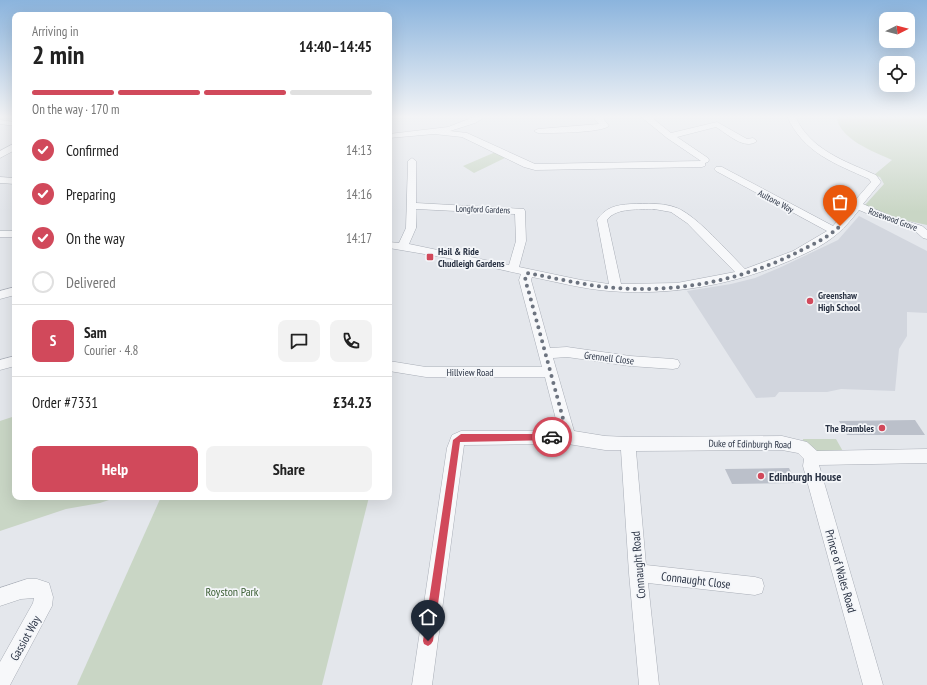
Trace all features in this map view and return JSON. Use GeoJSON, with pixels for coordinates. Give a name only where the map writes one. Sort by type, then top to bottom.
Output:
{"type":"FeatureCollection","features":[{"type":"Feature","properties":{"kind":"street"},"geometry":{"type":"LineString","coordinates":[[0,155],[12,148]]}},
{"type":"Feature","properties":{"kind":"street"},"geometry":{"type":"LineString","coordinates":[[497,148],[528,165],[535,167],[703,162]]}},
{"type":"Feature","properties":{"kind":"street","name":"Aultone Way"},"geometry":{"type":"LineString","coordinates":[[685,148],[703,162],[711,159],[720,162],[722,167],[719,169],[834,231]]}},
{"type":"Feature","properties":{"kind":"street"},"geometry":{"type":"LineString","coordinates":[[392,245],[403,246],[571,282],[616,288],[644,289],[688,285],[743,274],[787,257],[834,231],[876,182],[874,178],[816,148]]}},
{"type":"Feature","properties":{"kind":"street"},"geometry":{"type":"LineString","coordinates":[[403,246],[411,228],[412,161]]}},
{"type":"Feature","properties":{"kind":"street"},"geometry":{"type":"LineString","coordinates":[[0,180],[12,181]]}},
{"type":"Feature","properties":{"kind":"street","name":"Rosewood Grove"},"geometry":{"type":"LineString","coordinates":[[857,205],[889,220],[918,228],[927,236]]}},
{"type":"Feature","properties":{"kind":"street","name":"Longford Gardens"},"geometry":{"type":"LineString","coordinates":[[411,206],[520,211],[521,241],[513,269]]}},
{"type":"Feature","properties":{"kind":"street"},"geometry":{"type":"LineString","coordinates":[[616,288],[602,220],[607,213],[622,208],[661,206],[679,212],[691,221],[743,274]]}},
{"type":"Feature","properties":{"kind":"street"},"geometry":{"type":"LineString","coordinates":[[0,234],[12,234]]}},
{"type":"Feature","properties":{"kind":"street"},"geometry":{"type":"LineString","coordinates":[[527,273],[525,280],[568,437]]}},
{"type":"Feature","properties":{"kind":"street"},"geometry":{"type":"LineString","coordinates":[[0,295],[12,292]]}},
{"type":"Feature","properties":{"kind":"street","name":"Grennell Close"},"geometry":{"type":"LineString","coordinates":[[545,353],[567,352],[630,361],[673,364]]}},
{"type":"Feature","properties":{"kind":"street"},"geometry":{"type":"LineString","coordinates":[[0,365],[12,362]]}},
{"type":"Feature","properties":{"kind":"street","name":"Hillview Road"},"geometry":{"type":"LineString","coordinates":[[392,366],[426,372],[550,372]]}},
{"type":"Feature","properties":{"kind":"street","name":"Duke of Edinburgh Road"},"geometry":{"type":"LineString","coordinates":[[422,685],[457,440],[461,438],[568,437],[605,443],[628,444],[782,443],[802,447],[814,458]]}},
{"type":"Feature","properties":{"kind":"street","name":"Connaught Road"},"geometry":{"type":"LineString","coordinates":[[628,444],[638,573],[649,685]]}},
{"type":"Feature","properties":{"kind":"street"},"geometry":{"type":"LineString","coordinates":[[814,458],[927,456]]}},
{"type":"Feature","properties":{"kind":"street","name":"Prince of Wales Road"},"geometry":{"type":"LineString","coordinates":[[814,458],[811,466],[873,685]]}},
{"type":"Feature","properties":{"kind":"street","name":"Connaught Close"},"geometry":{"type":"LineString","coordinates":[[638,573],[755,586]]}},
{"type":"Feature","properties":{"kind":"street","name":"Gassiot Way"},"geometry":{"type":"LineString","coordinates":[[0,597],[37,588],[42,590],[44,597],[42,606],[0,683]]}},
{"type":"Feature","properties":{"kind":"shaded area","name":"Greenshaw High School"},"geometry":{"type":"Polygon","coordinates":[[[859,216],[927,251],[927,313],[907,312],[907,336],[899,349],[895,391],[841,389],[827,392],[779,392],[775,397],[756,398],[687,291],[731,284],[755,278],[779,268],[838,240],[859,216]]]}},
{"type":"Feature","properties":{"kind":"green space"},"geometry":{"type":"Polygon","coordinates":[[[867,148],[927,148],[927,225],[895,218],[865,205],[884,184],[880,177],[874,175],[892,160],[867,148]]]}},
{"type":"Feature","properties":{"kind":"green space"},"geometry":{"type":"Polygon","coordinates":[[[498,151],[509,156],[474,173],[463,166],[498,151]]]}},
{"type":"Feature","properties":{"kind":"green space"},"geometry":{"type":"Polygon","coordinates":[[[12,417],[12,500],[109,500],[66,509],[0,531],[0,421],[12,417]]]}},
{"type":"Feature","properties":{"kind":"green space"},"geometry":{"type":"Polygon","coordinates":[[[803,439],[836,439],[845,455],[814,456],[804,446],[803,439]]]}},
{"type":"Feature","properties":{"kind":"green space","name":"Royston Park"},"geometry":{"type":"Polygon","coordinates":[[[160,500],[368,500],[322,685],[77,685],[160,500]]]}},
{"type":"Feature","properties":{"kind":"building","name":"The Brambles"},"geometry":{"type":"Polygon","coordinates":[[[915,420],[925,435],[847,435],[839,421],[915,420]]]}},
{"type":"Feature","properties":{"kind":"building","name":"Edinburgh House"},"geometry":{"type":"Polygon","coordinates":[[[789,468],[796,483],[732,484],[725,469],[789,468]]]}},
{"type":"Feature","properties":{"kind":"way so far"},"geometry":{"type":"LineString","coordinates":[[552,437],[568,437],[525,280],[527,273],[571,282],[616,288],[644,289],[688,285],[733,277],[754,271],[787,257],[829,235],[840,226]]}},
{"type":"Feature","properties":{"kind":"place","name":"Hail & Ride Chudleigh Gardens"},"geometry":{"type":"Point","coordinates":[430,257]}},
{"type":"Feature","properties":{"kind":"place","name":"Greenshaw High School"},"geometry":{"type":"Point","coordinates":[810,301]}},
{"type":"Feature","properties":{"kind":"place","name":"The Brambles"},"geometry":{"type":"Point","coordinates":[882,428]}},
{"type":"Feature","properties":{"kind":"place","name":"Edinburgh House"},"geometry":{"type":"Point","coordinates":[761,476]}},
{"type":"Feature","properties":{"kind":"route"},"geometry":{"type":"LineString","coordinates":[[428,641],[457,440],[461,438],[552,437]]}}]}
